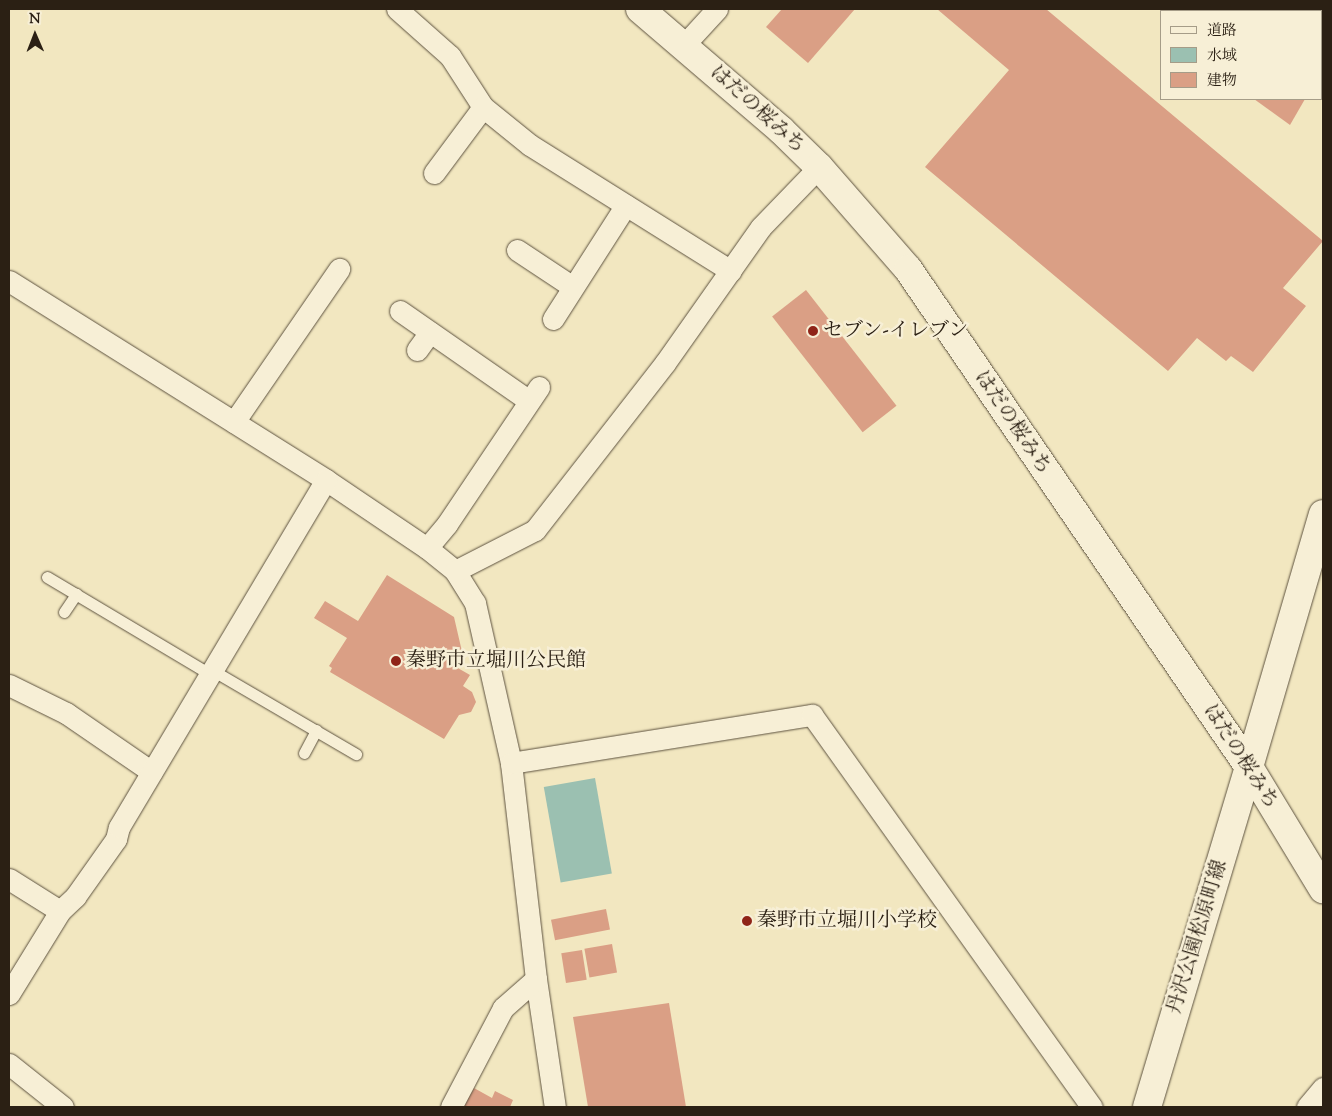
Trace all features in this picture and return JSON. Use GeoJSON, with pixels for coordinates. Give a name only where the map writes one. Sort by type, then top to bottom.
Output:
{"type":"FeatureCollection","features":[{"type":"Feature","properties":{"kind":"main road","name":"はだの桜みち"},"geometry":{"type":"LineString","coordinates":[[640,9],[684,45],[819,167],[908,269],[1249,767],[1323,889]]}},
{"type":"Feature","properties":{"kind":"main road","name":"丹沢公園松原町線"},"geometry":{"type":"LineString","coordinates":[[1147,1107],[1323,514]]}},
{"type":"Feature","properties":{"kind":"street"},"geometry":{"type":"LineString","coordinates":[[397,9],[450,56],[484,107],[530,145],[731,271]]}},
{"type":"Feature","properties":{"kind":"street"},"geometry":{"type":"LineString","coordinates":[[684,45],[717,9]]}},
{"type":"Feature","properties":{"kind":"street"},"geometry":{"type":"LineString","coordinates":[[434,173],[484,107]]}},
{"type":"Feature","properties":{"kind":"street"},"geometry":{"type":"LineString","coordinates":[[455,572],[535,530],[665,363],[761,227],[819,167]]}},
{"type":"Feature","properties":{"kind":"street"},"geometry":{"type":"LineString","coordinates":[[553,319],[626,205]]}},
{"type":"Feature","properties":{"kind":"street"},"geometry":{"type":"LineString","coordinates":[[517,250],[573,287]]}},
{"type":"Feature","properties":{"kind":"street"},"geometry":{"type":"LineString","coordinates":[[234,422],[339,269]]}},
{"type":"Feature","properties":{"kind":"street"},"geometry":{"type":"LineString","coordinates":[[9,281],[326,480],[426,548],[455,572],[475,603],[511,763],[536,979],[555,1107]]}},
{"type":"Feature","properties":{"kind":"street"},"geometry":{"type":"LineString","coordinates":[[400,311],[430,332],[533,394],[446,524],[426,548]]}},
{"type":"Feature","properties":{"kind":"street"},"geometry":{"type":"LineString","coordinates":[[418,350],[430,332]]}},
{"type":"Feature","properties":{"kind":"street"},"geometry":{"type":"LineString","coordinates":[[9,994],[60,911],[75,897],[116,839],[119,826],[326,480]]}},
{"type":"Feature","properties":{"kind":"street"},"geometry":{"type":"LineString","coordinates":[[9,685],[66,712],[152,772]]}},
{"type":"Feature","properties":{"kind":"street"},"geometry":{"type":"LineString","coordinates":[[511,763],[812,714],[1092,1107]]}},
{"type":"Feature","properties":{"kind":"street"},"geometry":{"type":"LineString","coordinates":[[9,880],[60,911]]}},
{"type":"Feature","properties":{"kind":"street"},"geometry":{"type":"LineString","coordinates":[[451,1107],[503,1008],[536,979]]}},
{"type":"Feature","properties":{"kind":"street"},"geometry":{"type":"LineString","coordinates":[[9,1064],[63,1107]]}},
{"type":"Feature","properties":{"kind":"street"},"geometry":{"type":"LineString","coordinates":[[1307,1107],[1323,1088]]}},
{"type":"Feature","properties":{"kind":"lane"},"geometry":{"type":"LineString","coordinates":[[47,577],[356,754]]}},
{"type":"Feature","properties":{"kind":"lane"},"geometry":{"type":"LineString","coordinates":[[64,612],[76,594]]}},
{"type":"Feature","properties":{"kind":"lane"},"geometry":{"type":"LineString","coordinates":[[304,753],[316,730]]}},
{"type":"Feature","properties":{"kind":"water"},"geometry":{"type":"Polygon","coordinates":[[[595,778],[612,874],[561,883],[544,787],[595,778]]]}},
{"type":"Feature","properties":{"kind":"building"},"geometry":{"type":"Polygon","coordinates":[[[782,9],[855,9],[808,63],[766,27],[782,9]]]}},
{"type":"Feature","properties":{"kind":"building"},"geometry":{"type":"Polygon","coordinates":[[[937,9],[1046,9],[1323,241],[1283,288],[1306,306],[1253,372],[1231,356],[1226,361],[1197,338],[1168,371],[925,167],[1009,70],[937,9]]]}},
{"type":"Feature","properties":{"kind":"building"},"geometry":{"type":"Polygon","coordinates":[[[1165,9],[1323,9],[1322,70],[1322,10],[1165,9]]]}},
{"type":"Feature","properties":{"kind":"building"},"geometry":{"type":"Polygon","coordinates":[[[1255,100],[1304,100],[1290,125],[1255,100]]]}},
{"type":"Feature","properties":{"kind":"building"},"geometry":{"type":"Polygon","coordinates":[[[806,290],[897,406],[863,432],[772,316],[806,290]]]}},
{"type":"Feature","properties":{"kind":"building","name":"秦野市立堀川公民館"},"geometry":{"type":"Polygon","coordinates":[[[387,575],[454,617],[463,656],[456,667],[470,675],[463,686],[472,692],[476,702],[471,712],[459,715],[444,739],[330,672],[332,668],[329,666],[347,638],[314,618],[325,601],[358,621],[387,575]]]}},
{"type":"Feature","properties":{"kind":"building"},"geometry":{"type":"Polygon","coordinates":[[[606,909],[610,930],[555,940],[551,920],[606,909]]]}},
{"type":"Feature","properties":{"kind":"building"},"geometry":{"type":"Polygon","coordinates":[[[612,944],[617,973],[589,977],[584,949],[612,944]]]}},
{"type":"Feature","properties":{"kind":"building"},"geometry":{"type":"Polygon","coordinates":[[[582,950],[587,980],[566,983],[561,953],[582,950]]]}},
{"type":"Feature","properties":{"kind":"building"},"geometry":{"type":"Polygon","coordinates":[[[669,1003],[686,1107],[588,1107],[573,1017],[669,1003]]]}},
{"type":"Feature","properties":{"kind":"building"},"geometry":{"type":"Polygon","coordinates":[[[474,1088],[492,1098],[495,1091],[513,1100],[510,1107],[463,1107],[474,1088]]]}},
{"type":"Feature","properties":{"kind":"place","name":"セブン-イレブン"},"geometry":{"type":"Point","coordinates":[813,331]}},
{"type":"Feature","properties":{"kind":"place","name":"秦野市立堀川公民館"},"geometry":{"type":"Point","coordinates":[396,661]}},
{"type":"Feature","properties":{"kind":"place","name":"秦野市立堀川小学校"},"geometry":{"type":"Point","coordinates":[747,921]}}]}
